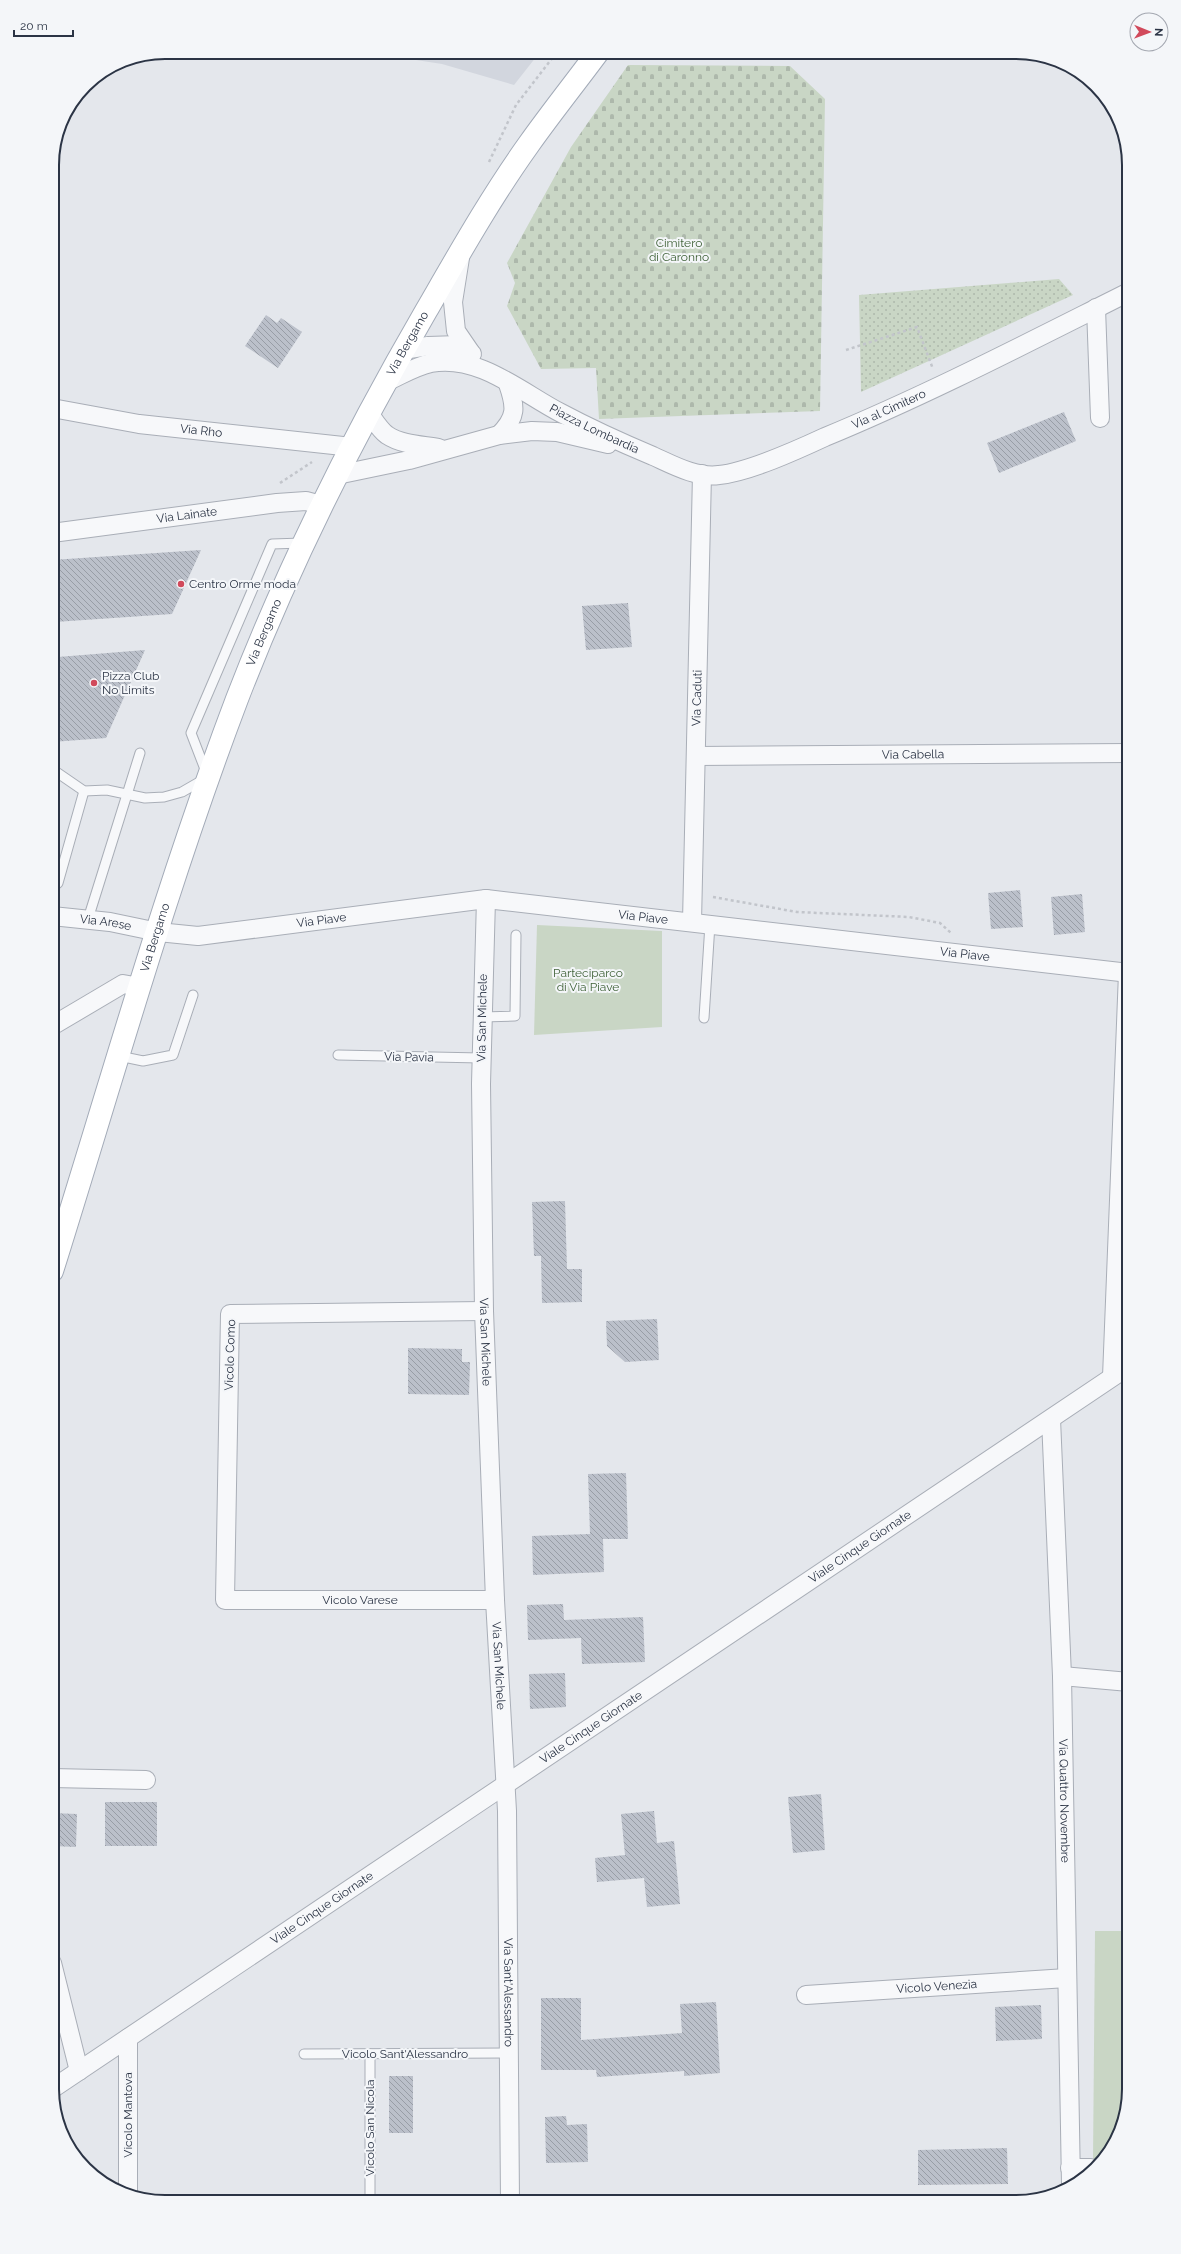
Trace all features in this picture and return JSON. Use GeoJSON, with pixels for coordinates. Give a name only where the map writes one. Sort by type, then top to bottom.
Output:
{"type":"FeatureCollection","features":[{"type":"Feature","properties":{"kind":"main road","name":"Via Bergamo"},"geometry":{"type":"LineString","coordinates":[[59,1248],[140,987],[208,777],[253,660],[321,505],[384,384],[461,251],[528,145],[593,59]]}},
{"type":"Feature","properties":{"kind":"street","name":"Piazza Lombardia"},"geometry":{"type":"LineString","coordinates":[[461,251],[452,302],[456,331],[471,353],[491,373],[508,384],[561,413],[640,451]]}},
{"type":"Feature","properties":{"kind":"street","name":"Via al Cimitero"},"geometry":{"type":"LineString","coordinates":[[640,451],[682,469],[702,474],[718,475],[735,472],[801,448],[873,418],[1122,295]]}},
{"type":"Feature","properties":{"kind":"street"},"geometry":{"type":"LineString","coordinates":[[1096,308],[1100,418]]}},
{"type":"Feature","properties":{"kind":"street","name":"Piazza Lombardia"},"geometry":{"type":"LineString","coordinates":[[403,350],[428,346],[459,345],[471,353]]}},
{"type":"Feature","properties":{"kind":"street","name":"Piazza Lombardia"},"geometry":{"type":"LineString","coordinates":[[384,384],[390,380],[432,363],[467,365],[491,373]]}},
{"type":"Feature","properties":{"kind":"street"},"geometry":{"type":"LineString","coordinates":[[498,435],[510,424],[514,403],[508,384]]}},
{"type":"Feature","properties":{"kind":"street","name":"Via Rho"},"geometry":{"type":"LineString","coordinates":[[59,409],[139,424],[352,447]]}},
{"type":"Feature","properties":{"kind":"street","name":"Piazza Lombardia"},"geometry":{"type":"LineString","coordinates":[[369,413],[386,435],[408,443],[446,448]]}},
{"type":"Feature","properties":{"kind":"street","name":"Piazza Lombardia"},"geometry":{"type":"LineString","coordinates":[[337,474],[409,460],[446,448],[498,435],[532,431],[557,432],[640,451]]}},
{"type":"Feature","properties":{"kind":"street","name":"Via Caduti"},"geometry":{"type":"LineString","coordinates":[[692,922],[702,474]]}},
{"type":"Feature","properties":{"kind":"street","name":"Via Lainate"},"geometry":{"type":"LineString","coordinates":[[59,532],[277,503],[306,502],[321,505]]}},
{"type":"Feature","properties":{"kind":"street","name":"Via Cabella"},"geometry":{"type":"LineString","coordinates":[[696,756],[1122,753]]}},
{"type":"Feature","properties":{"kind":"street","name":"Via Piave"},"geometry":{"type":"LineString","coordinates":[[158,932],[198,936],[486,899],[1122,972]]}},
{"type":"Feature","properties":{"kind":"street","name":"Via San Michele"},"geometry":{"type":"LineString","coordinates":[[486,899],[481,1058],[484,1310],[495,1600],[504,1784]]}},
{"type":"Feature","properties":{"kind":"street","name":"Via Arese"},"geometry":{"type":"LineString","coordinates":[[59,917],[110,922],[158,932]]}},
{"type":"Feature","properties":{"kind":"street"},"geometry":{"type":"LineString","coordinates":[[59,1022],[123,984],[140,987]]}},
{"type":"Feature","properties":{"kind":"street"},"geometry":{"type":"LineString","coordinates":[[1112,1377],[1122,1139]]}},
{"type":"Feature","properties":{"kind":"street","name":"Vicolo Como"},"geometry":{"type":"LineString","coordinates":[[225,1600],[230,1314],[484,1310]]}},
{"type":"Feature","properties":{"kind":"street","name":"Viale Cinque Giornate"},"geometry":{"type":"LineString","coordinates":[[59,2084],[504,1784],[1122,1371]]}},
{"type":"Feature","properties":{"kind":"street","name":"Via Quattro Novembre"},"geometry":{"type":"LineString","coordinates":[[1051,1419],[1062,1676],[1071,2176]]}},
{"type":"Feature","properties":{"kind":"street","name":"Vicolo Varese"},"geometry":{"type":"LineString","coordinates":[[225,1600],[495,1600]]}},
{"type":"Feature","properties":{"kind":"street"},"geometry":{"type":"LineString","coordinates":[[1062,1676],[1122,1681]]}},
{"type":"Feature","properties":{"kind":"street"},"geometry":{"type":"LineString","coordinates":[[59,1778],[146,1780]]}},
{"type":"Feature","properties":{"kind":"street","name":"Via Sant'Alessandro"},"geometry":{"type":"LineString","coordinates":[[504,1784],[507,1811],[507,2053],[510,2195]]}},
{"type":"Feature","properties":{"kind":"street","name":"Vicolo Venezia"},"geometry":{"type":"LineString","coordinates":[[806,1995],[1067,1978]]}},
{"type":"Feature","properties":{"kind":"street"},"geometry":{"type":"LineString","coordinates":[[59,1991],[79,2071]]}},
{"type":"Feature","properties":{"kind":"street","name":"Vicolo Mantova"},"geometry":{"type":"LineString","coordinates":[[128,2038],[128,2188]]}},
{"type":"Feature","properties":{"kind":"street"},"geometry":{"type":"LineString","coordinates":[[1071,2176],[1083,2171]]}},
{"type":"Feature","properties":{"kind":"lane"},"geometry":{"type":"LineString","coordinates":[[59,774],[84,791],[107,790],[145,798],[164,797],[182,792],[208,777],[191,733],[272,544],[304,543]]}},
{"type":"Feature","properties":{"kind":"lane"},"geometry":{"type":"LineString","coordinates":[[88,919],[140,753]]}},
{"type":"Feature","properties":{"kind":"lane"},"geometry":{"type":"LineString","coordinates":[[59,879],[84,791]]}},
{"type":"Feature","properties":{"kind":"lane"},"geometry":{"type":"LineString","coordinates":[[704,1018],[710,924]]}},
{"type":"Feature","properties":{"kind":"lane"},"geometry":{"type":"LineString","coordinates":[[482,1017],[516,1016],[516,935]]}},
{"type":"Feature","properties":{"kind":"lane"},"geometry":{"type":"LineString","coordinates":[[119,1056],[143,1061],[173,1054],[193,995]]}},
{"type":"Feature","properties":{"kind":"lane","name":"Via Pavia"},"geometry":{"type":"LineString","coordinates":[[338,1055],[481,1058]]}},
{"type":"Feature","properties":{"kind":"lane","name":"Vicolo Sant'Alessandro"},"geometry":{"type":"LineString","coordinates":[[304,2054],[507,2053]]}},
{"type":"Feature","properties":{"kind":"lane","name":"Vicolo San Nicola"},"geometry":{"type":"LineString","coordinates":[[370,2054],[370,2195]]}},
{"type":"Feature","properties":{"kind":"path"},"geometry":{"type":"LineString","coordinates":[[486,169],[516,105],[552,59]]}},
{"type":"Feature","properties":{"kind":"path"},"geometry":{"type":"LineString","coordinates":[[846,350],[917,327],[934,371]]}},
{"type":"Feature","properties":{"kind":"path"},"geometry":{"type":"LineString","coordinates":[[279,484],[314,460],[330,444]]}},
{"type":"Feature","properties":{"kind":"path"},"geometry":{"type":"LineString","coordinates":[[713,891],[713,898],[797,912],[909,917],[940,923],[950,931],[957,942],[958,953]]}},
{"type":"Feature","properties":{"kind":"shaded area"},"geometry":{"type":"Polygon","coordinates":[[[410,59],[534,59],[514,85],[442,64],[410,59]]]}},
{"type":"Feature","properties":{"kind":"green space","name":"Cimitero di Caronno"},"geometry":{"type":"Polygon","coordinates":[[[628,65],[790,66],[825,99],[820,411],[599,419],[596,368],[541,369],[507,306],[515,283],[507,263],[571,147],[628,65]]]}},
{"type":"Feature","properties":{"kind":"green space"},"geometry":{"type":"Polygon","coordinates":[[[1059,279],[1073,295],[861,392],[859,295],[1059,279]]]}},
{"type":"Feature","properties":{"kind":"green space","name":"Parteciparco di Via Piave"},"geometry":{"type":"Polygon","coordinates":[[[537,925],[662,931],[662,1027],[534,1035],[537,925]]]}},
{"type":"Feature","properties":{"kind":"green space"},"geometry":{"type":"Polygon","coordinates":[[[1095,1931],[1122,1931],[1121,2103],[1111,2136],[1104,2148],[1093,2161],[1095,1931]]]}},
{"type":"Feature","properties":{"kind":"building"},"geometry":{"type":"Polygon","coordinates":[[[266,315],[277,323],[281,318],[302,332],[278,368],[245,346],[266,315]]]}},
{"type":"Feature","properties":{"kind":"building"},"geometry":{"type":"Polygon","coordinates":[[[1064,412],[1076,441],[999,473],[987,443],[1064,412]]]}},
{"type":"Feature","properties":{"kind":"building"},"geometry":{"type":"Polygon","coordinates":[[[201,550],[172,614],[59,622],[59,560],[201,550]]]}},
{"type":"Feature","properties":{"kind":"building"},"geometry":{"type":"Polygon","coordinates":[[[628,603],[632,647],[586,650],[582,606],[628,603]]]}},
{"type":"Feature","properties":{"kind":"building","name":"Pizza Club No Limits"},"geometry":{"type":"Polygon","coordinates":[[[145,650],[106,738],[59,741],[59,657],[145,650]]]}},
{"type":"Feature","properties":{"kind":"building"},"geometry":{"type":"Polygon","coordinates":[[[1020,890],[1023,927],[991,929],[988,893],[1020,890]]]}},
{"type":"Feature","properties":{"kind":"building"},"geometry":{"type":"Polygon","coordinates":[[[1082,894],[1085,932],[1054,935],[1051,897],[1082,894]]]}},
{"type":"Feature","properties":{"kind":"building"},"geometry":{"type":"Polygon","coordinates":[[[565,1201],[567,1269],[582,1269],[582,1302],[542,1303],[541,1256],[534,1256],[532,1202],[565,1201]]]}},
{"type":"Feature","properties":{"kind":"building"},"geometry":{"type":"Polygon","coordinates":[[[657,1319],[659,1360],[625,1362],[607,1346],[606,1321],[657,1319]]]}},
{"type":"Feature","properties":{"kind":"building"},"geometry":{"type":"Polygon","coordinates":[[[408,1348],[462,1349],[462,1362],[470,1362],[469,1395],[408,1394],[408,1348]]]}},
{"type":"Feature","properties":{"kind":"building"},"geometry":{"type":"Polygon","coordinates":[[[626,1473],[628,1539],[603,1539],[604,1572],[533,1575],[532,1536],[590,1534],[588,1474],[626,1473]]]}},
{"type":"Feature","properties":{"kind":"building"},"geometry":{"type":"Polygon","coordinates":[[[563,1604],[564,1620],[643,1617],[645,1662],[582,1664],[581,1638],[528,1640],[527,1605],[563,1604]]]}},
{"type":"Feature","properties":{"kind":"building"},"geometry":{"type":"Polygon","coordinates":[[[565,1673],[566,1707],[530,1709],[529,1674],[565,1673]]]}},
{"type":"Feature","properties":{"kind":"building"},"geometry":{"type":"Polygon","coordinates":[[[821,1794],[825,1850],[793,1853],[788,1797],[821,1794]]]}},
{"type":"Feature","properties":{"kind":"building"},"geometry":{"type":"Polygon","coordinates":[[[105,1802],[157,1802],[157,1846],[105,1846],[105,1802]]]}},
{"type":"Feature","properties":{"kind":"building"},"geometry":{"type":"Polygon","coordinates":[[[654,1811],[657,1843],[674,1841],[680,1904],[647,1907],[644,1878],[597,1882],[595,1858],[625,1855],[621,1814],[654,1811]]]}},
{"type":"Feature","properties":{"kind":"building"},"geometry":{"type":"Polygon","coordinates":[[[59,1813],[77,1814],[76,1847],[59,1846],[59,1813]]]}},
{"type":"Feature","properties":{"kind":"building"},"geometry":{"type":"Polygon","coordinates":[[[541,1998],[581,1998],[581,2040],[682,2033],[680,2004],[716,2002],[720,2073],[684,2076],[684,2071],[597,2077],[596,2070],[541,2070],[541,1998]]]}},
{"type":"Feature","properties":{"kind":"building"},"geometry":{"type":"Polygon","coordinates":[[[1041,2005],[1042,2039],[996,2041],[995,2007],[1041,2005]]]}},
{"type":"Feature","properties":{"kind":"building"},"geometry":{"type":"Polygon","coordinates":[[[389,2076],[413,2076],[413,2133],[389,2133],[389,2076]]]}},
{"type":"Feature","properties":{"kind":"building"},"geometry":{"type":"Polygon","coordinates":[[[566,2116],[567,2125],[587,2124],[588,2162],[546,2163],[545,2117],[566,2116]]]}},
{"type":"Feature","properties":{"kind":"building"},"geometry":{"type":"Polygon","coordinates":[[[1007,2148],[1008,2184],[918,2185],[918,2150],[1007,2148]]]}},
{"type":"Feature","properties":{"kind":"place","name":"Centro Orme moda"},"geometry":{"type":"Point","coordinates":[181,584]}},
{"type":"Feature","properties":{"kind":"place","name":"Pizza Club No Limits"},"geometry":{"type":"Point","coordinates":[94,683]}}]}
